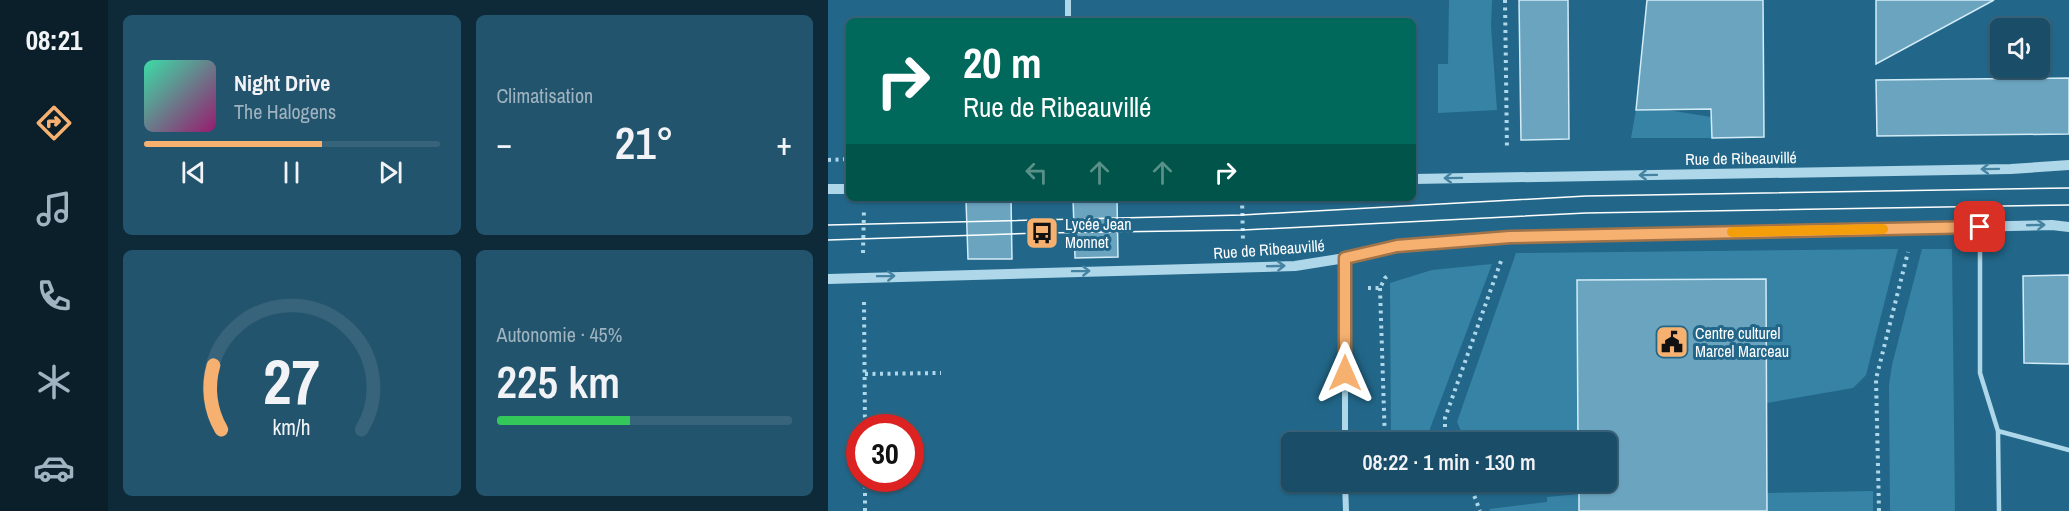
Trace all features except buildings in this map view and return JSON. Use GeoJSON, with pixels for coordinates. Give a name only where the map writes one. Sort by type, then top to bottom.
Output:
{"type":"FeatureCollection","features":[{"type":"Feature","properties":{"kind":"street"},"geometry":{"type":"LineString","coordinates":[[1068,0],[1068,18]]}},
{"type":"Feature","properties":{"kind":"street","name":"Rue de Ribeauvillé"},"geometry":{"type":"LineString","coordinates":[[1416,179],[2012,169],[2069,165]]}},
{"type":"Feature","properties":{"kind":"street"},"geometry":{"type":"LineString","coordinates":[[828,189],[846,189]]}},
{"type":"Feature","properties":{"kind":"street","name":"Rue de Ribeauvillé"},"geometry":{"type":"LineString","coordinates":[[828,279],[1284,266],[1345,258],[1397,246],[1510,237],[2052,225],[2069,227]]}},
{"type":"Feature","properties":{"kind":"street"},"geometry":{"type":"LineString","coordinates":[[1345,258],[1345,432]]}},
{"type":"Feature","properties":{"kind":"street"},"geometry":{"type":"LineString","coordinates":[[1345,492],[1346,511]]}},
{"type":"Feature","properties":{"kind":"lane"},"geometry":{"type":"LineString","coordinates":[[1980,227],[1980,373],[1998,431],[1999,511]]}},
{"type":"Feature","properties":{"kind":"lane"},"geometry":{"type":"LineString","coordinates":[[1998,431],[2069,450]]}},
{"type":"Feature","properties":{"kind":"path"},"geometry":{"type":"LineString","coordinates":[[1505,0],[1507,150]]}},
{"type":"Feature","properties":{"kind":"path"},"geometry":{"type":"LineString","coordinates":[[828,160],[846,159]]}},
{"type":"Feature","properties":{"kind":"path"},"geometry":{"type":"LineString","coordinates":[[864,207],[865,414]]}},
{"type":"Feature","properties":{"kind":"path"},"geometry":{"type":"LineString","coordinates":[[1878,511],[1876,380],[1914,228]]}},
{"type":"Feature","properties":{"kind":"path"},"geometry":{"type":"LineString","coordinates":[[1445,432],[1445,418],[1510,237]]}},
{"type":"Feature","properties":{"kind":"path"},"geometry":{"type":"LineString","coordinates":[[1380,288],[1385,432]]}},
{"type":"Feature","properties":{"kind":"path"},"geometry":{"type":"LineString","coordinates":[[865,374],[941,373]]}},
{"type":"Feature","properties":{"kind":"path"},"geometry":{"type":"LineString","coordinates":[[865,492],[866,511]]}},
{"type":"Feature","properties":{"kind":"path"},"geometry":{"type":"LineString","coordinates":[[1473,492],[1480,511]]}},
{"type":"Feature","properties":{"kind":"shaded area"},"geometry":{"type":"Polygon","coordinates":[[[1449,0],[1492,0],[1491,26],[1497,110],[1438,113],[1438,64],[1448,64],[1449,0]]]}},
{"type":"Feature","properties":{"kind":"shaded area"},"geometry":{"type":"Polygon","coordinates":[[[1636,110],[1668,110],[1711,117],[1712,138],[1631,138],[1636,110]]]}},
{"type":"Feature","properties":{"kind":"shaded area"},"geometry":{"type":"Polygon","coordinates":[[[1898,249],[1866,375],[1853,388],[1767,403],[1765,279],[1577,280],[1578,432],[1462,432],[1457,422],[1516,253],[1898,249]]]}},
{"type":"Feature","properties":{"kind":"shaded area"},"geometry":{"type":"Polygon","coordinates":[[[1922,249],[1952,249],[1955,511],[1890,511],[1889,385],[1892,365],[1922,249]]]}},
{"type":"Feature","properties":{"kind":"shaded area"},"geometry":{"type":"Polygon","coordinates":[[[1492,264],[1429,432],[1391,432],[1390,283],[1432,270],[1492,264]]]}},
{"type":"Feature","properties":{"kind":"shaded area"},"geometry":{"type":"Polygon","coordinates":[[[1873,491],[1873,511],[1767,511],[1767,493],[1873,491]]]}},
{"type":"Feature","properties":{"kind":"shaded area"},"geometry":{"type":"Polygon","coordinates":[[[1579,494],[1579,511],[1490,511],[1489,509],[1547,502],[1547,497],[1579,494]]]}},
{"type":"Feature","properties":{"kind":"tram line"},"geometry":{"type":"LineString","coordinates":[[828,225],[1242,215],[1586,196],[2069,188]]}},
{"type":"Feature","properties":{"kind":"tram line"},"geometry":{"type":"LineString","coordinates":[[828,240],[1042,233],[1243,230],[1586,213],[2069,205]]}},
{"type":"Feature","properties":{"kind":"slow traffic"},"geometry":{"type":"LineString","coordinates":[[1732,232],[1883,229]]}},
{"type":"Feature","properties":{"kind":"place","name":"Lycée Jean Monnet"},"geometry":{"type":"Point","coordinates":[1042,233]}},
{"type":"Feature","properties":{"kind":"place","name":"Centre culturel Marcel Marceau"},"geometry":{"type":"Point","coordinates":[1672,342]}},
{"type":"Feature","properties":{"kind":"route"},"geometry":{"type":"LineString","coordinates":[[1345,373],[1345,258],[1397,246],[1510,237],[1980,227]]}}]}
